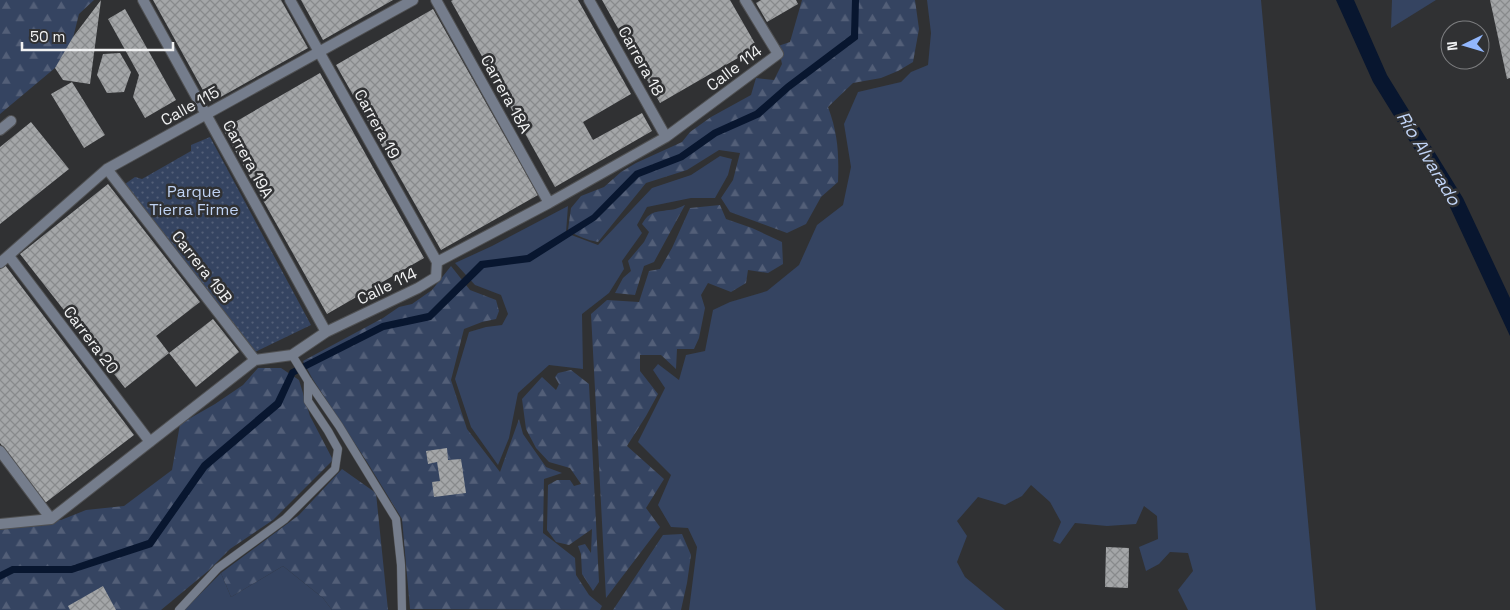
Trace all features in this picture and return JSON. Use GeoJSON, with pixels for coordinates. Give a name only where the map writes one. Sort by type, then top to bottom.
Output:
{"type":"FeatureCollection","features":[{"type":"Feature","properties":{"kind":"street","name":"Carrera 19A"},"geometry":{"type":"LineString","coordinates":[[143,0],[326,332]]}},
{"type":"Feature","properties":{"kind":"street","name":"Carrera 19"},"geometry":{"type":"LineString","coordinates":[[290,0],[437,262]]}},
{"type":"Feature","properties":{"kind":"street","name":"Calle 115"},"geometry":{"type":"LineString","coordinates":[[0,263],[107,169],[413,0]]}},
{"type":"Feature","properties":{"kind":"street","name":"Carrera 18A"},"geometry":{"type":"LineString","coordinates":[[436,0],[549,203]]}},
{"type":"Feature","properties":{"kind":"street","name":"Carrera 18"},"geometry":{"type":"LineString","coordinates":[[589,0],[666,137]]}},
{"type":"Feature","properties":{"kind":"street","name":"Calle 114"},"geometry":{"type":"LineString","coordinates":[[255,360],[292,355],[326,332],[418,288],[436,277],[437,262],[549,203],[666,137],[778,54],[745,0]]}},
{"type":"Feature","properties":{"kind":"street"},"geometry":{"type":"LineString","coordinates":[[0,130],[11,121]]}},
{"type":"Feature","properties":{"kind":"street","name":"Carrera 19B"},"geometry":{"type":"LineString","coordinates":[[107,169],[255,360]]}},
{"type":"Feature","properties":{"kind":"street","name":"Carrera 20"},"geometry":{"type":"LineString","coordinates":[[9,256],[150,442]]}},
{"type":"Feature","properties":{"kind":"street"},"geometry":{"type":"LineString","coordinates":[[0,524],[50,518],[255,360]]}},
{"type":"Feature","properties":{"kind":"street"},"geometry":{"type":"LineString","coordinates":[[0,452],[50,518]]}},
{"type":"Feature","properties":{"kind":"lane"},"geometry":{"type":"LineString","coordinates":[[292,355],[308,382],[339,426],[396,519],[401,565],[402,610]]}},
{"type":"Feature","properties":{"kind":"lane"},"geometry":{"type":"LineString","coordinates":[[178,610],[218,568],[286,519],[335,469],[338,450],[308,401],[308,382]]}},
{"type":"Feature","properties":{"kind":"green space"},"geometry":{"type":"Polygon","coordinates":[[[0,0],[94,0],[79,14],[69,54],[0,114],[0,0]]]}},
{"type":"Feature","properties":{"kind":"green space"},"geometry":{"type":"Polygon","coordinates":[[[802,0],[915,0],[919,29],[913,62],[881,78],[853,83],[828,107],[837,144],[838,182],[821,197],[806,224],[787,233],[730,212],[721,198],[733,180],[740,153],[719,150],[687,170],[646,183],[598,242],[582,238],[568,230],[571,208],[581,196],[604,187],[621,172],[636,163],[682,142],[690,132],[711,117],[751,95],[756,78],[774,80],[782,64],[778,46],[790,42],[802,0]]]}},
{"type":"Feature","properties":{"kind":"green space"},"geometry":{"type":"Polygon","coordinates":[[[927,0],[1261,0],[1316,610],[1188,610],[1178,590],[1193,571],[1188,553],[1170,552],[1159,564],[1146,571],[1139,547],[1158,539],[1157,516],[1144,506],[1136,524],[1107,526],[1075,523],[1060,544],[1053,541],[1061,522],[1050,502],[1031,485],[1022,496],[1005,505],[978,497],[957,521],[967,536],[957,562],[965,577],[1005,610],[689,610],[697,547],[688,528],[671,527],[658,505],[671,475],[638,442],[665,388],[653,370],[658,364],[679,380],[686,355],[705,351],[713,310],[730,302],[767,291],[799,265],[817,225],[843,205],[851,167],[844,124],[858,92],[901,82],[911,72],[928,65],[931,33],[927,0]]]}},
{"type":"Feature","properties":{"kind":"green space"},"geometry":{"type":"Polygon","coordinates":[[[1392,0],[1436,0],[1391,28],[1392,0]]]}},
{"type":"Feature","properties":{"kind":"green space","name":"Parque Tierra Firme"},"geometry":{"type":"Polygon","coordinates":[[[210,137],[311,325],[255,352],[125,184],[135,177],[142,179],[191,151],[191,145],[210,137]]]}},
{"type":"Feature","properties":{"kind":"green space"},"geometry":{"type":"Polygon","coordinates":[[[720,156],[732,159],[728,175],[715,198],[691,198],[647,207],[637,225],[642,233],[622,261],[624,269],[609,293],[582,314],[583,369],[549,365],[518,393],[509,438],[498,465],[471,427],[455,379],[469,332],[502,325],[508,314],[501,295],[475,285],[455,263],[568,206],[566,233],[598,245],[652,188],[691,175],[720,156]]]}},
{"type":"Feature","properties":{"kind":"green space"},"geometry":{"type":"Polygon","coordinates":[[[685,205],[654,262],[644,266],[635,295],[615,293],[623,278],[631,271],[628,261],[644,242],[649,232],[642,224],[645,220],[653,213],[673,210],[685,205]]]}},
{"type":"Feature","properties":{"kind":"green space"},"geometry":{"type":"Polygon","coordinates":[[[720,205],[726,219],[752,228],[782,242],[783,264],[768,273],[748,270],[746,283],[731,292],[708,283],[701,295],[705,308],[699,338],[694,349],[677,349],[676,369],[661,355],[640,355],[640,371],[658,394],[627,446],[664,479],[646,508],[660,527],[606,598],[591,314],[607,300],[639,302],[649,271],[660,269],[672,248],[690,208],[720,205]]]}},
{"type":"Feature","properties":{"kind":"green space"},"geometry":{"type":"Polygon","coordinates":[[[451,266],[470,290],[496,300],[499,311],[496,319],[464,329],[451,380],[467,429],[500,472],[519,419],[523,434],[546,467],[562,473],[544,479],[543,533],[575,558],[576,575],[589,595],[602,606],[600,610],[410,609],[402,519],[303,361],[383,318],[399,307],[412,304],[432,290],[451,266]]]}},
{"type":"Feature","properties":{"kind":"green space"},"geometry":{"type":"Polygon","coordinates":[[[258,368],[281,368],[299,380],[310,416],[333,460],[273,520],[230,549],[208,571],[161,610],[0,610],[0,528],[19,520],[61,520],[86,510],[124,506],[172,470],[180,424],[243,385],[258,368]]]}},
{"type":"Feature","properties":{"kind":"green space"},"geometry":{"type":"Polygon","coordinates":[[[571,370],[589,384],[599,582],[593,591],[582,574],[581,554],[578,546],[585,544],[591,553],[592,529],[569,545],[556,542],[547,530],[548,485],[557,480],[570,480],[574,486],[581,484],[570,468],[549,462],[536,448],[526,429],[522,399],[542,377],[556,390],[559,384],[555,377],[558,373],[571,370]]]}},
{"type":"Feature","properties":{"kind":"green space"},"geometry":{"type":"Polygon","coordinates":[[[342,469],[376,493],[388,610],[332,610],[323,598],[283,566],[231,597],[221,573],[299,515],[342,469]]]}},
{"type":"Feature","properties":{"kind":"green space"},"geometry":{"type":"Polygon","coordinates":[[[682,534],[691,555],[681,610],[613,610],[663,535],[682,534]]]}},
{"type":"Feature","properties":{"kind":"green space"},"geometry":{"type":"Polygon","coordinates":[[[283,566],[323,598],[332,610],[184,610],[221,573],[231,597],[283,566]]]}},
{"type":"Feature","properties":{"kind":"water"},"geometry":{"type":"Polygon","coordinates":[[[852,0],[859,0],[858,39],[790,90],[760,117],[717,136],[683,160],[639,177],[596,220],[530,262],[484,268],[431,320],[384,330],[295,375],[281,406],[207,469],[152,547],[72,573],[14,573],[0,580],[0,572],[12,566],[71,566],[148,540],[202,463],[275,401],[290,370],[382,323],[428,313],[480,261],[527,255],[592,215],[635,171],[679,154],[713,130],[755,111],[786,84],[851,35],[852,0]]]}},
{"type":"Feature","properties":{"kind":"water","name":"Río Alvarado"},"geometry":{"type":"Polygon","coordinates":[[[1336,0],[1354,0],[1387,75],[1463,198],[1510,298],[1510,336],[1449,205],[1373,82],[1336,0]]]}},
{"type":"Feature","properties":{"kind":"building"},"geometry":{"type":"Polygon","coordinates":[[[101,0],[90,84],[63,80],[55,68],[73,37],[101,0]]]}},
{"type":"Feature","properties":{"kind":"building"},"geometry":{"type":"Polygon","coordinates":[[[153,0],[281,0],[308,48],[210,103],[153,0]]]}},
{"type":"Feature","properties":{"kind":"building"},"geometry":{"type":"Polygon","coordinates":[[[301,0],[393,0],[323,40],[301,0]]]}},
{"type":"Feature","properties":{"kind":"building"},"geometry":{"type":"Polygon","coordinates":[[[578,0],[631,94],[583,122],[593,140],[642,113],[652,131],[555,187],[451,1],[578,0]]]}},
{"type":"Feature","properties":{"kind":"building"},"geometry":{"type":"Polygon","coordinates":[[[602,0],[730,0],[757,47],[660,103],[602,0]]]}},
{"type":"Feature","properties":{"kind":"building"},"geometry":{"type":"Polygon","coordinates":[[[761,0],[796,0],[798,4],[767,22],[756,3],[761,0]]]}},
{"type":"Feature","properties":{"kind":"building"},"geometry":{"type":"Polygon","coordinates":[[[1490,0],[1510,0],[1510,78],[1507,79],[1490,0]]]}},
{"type":"Feature","properties":{"kind":"building"},"geometry":{"type":"Polygon","coordinates":[[[125,9],[176,100],[145,118],[133,97],[139,75],[108,19],[125,9]]]}},
{"type":"Feature","properties":{"kind":"building"},"geometry":{"type":"Polygon","coordinates":[[[433,9],[538,195],[441,250],[336,65],[433,9]]]}},
{"type":"Feature","properties":{"kind":"building"},"geometry":{"type":"Polygon","coordinates":[[[120,53],[131,72],[124,92],[107,93],[97,75],[103,54],[120,53]]]}},
{"type":"Feature","properties":{"kind":"building"},"geometry":{"type":"Polygon","coordinates":[[[320,73],[424,258],[327,314],[223,129],[320,73]]]}},
{"type":"Feature","properties":{"kind":"building"},"geometry":{"type":"Polygon","coordinates":[[[72,82],[105,135],[84,148],[51,94],[72,82]]]}},
{"type":"Feature","properties":{"kind":"building"},"geometry":{"type":"Polygon","coordinates":[[[31,122],[69,169],[0,224],[0,147],[31,122]]]}},
{"type":"Feature","properties":{"kind":"building"},"geometry":{"type":"Polygon","coordinates":[[[108,184],[200,302],[156,336],[169,353],[125,388],[20,254],[108,184]]]}},
{"type":"Feature","properties":{"kind":"building"},"geometry":{"type":"Polygon","coordinates":[[[5,265],[134,435],[45,503],[0,443],[0,269],[5,265]]]}},
{"type":"Feature","properties":{"kind":"building"},"geometry":{"type":"Polygon","coordinates":[[[213,319],[239,352],[196,387],[169,353],[213,319]]]}},
{"type":"Feature","properties":{"kind":"building"},"geometry":{"type":"Polygon","coordinates":[[[447,448],[448,460],[461,459],[466,493],[434,497],[432,482],[440,481],[437,462],[428,464],[426,451],[447,448]]]}},
{"type":"Feature","properties":{"kind":"building"},"geometry":{"type":"Polygon","coordinates":[[[1106,547],[1129,548],[1128,588],[1105,587],[1106,547]]]}},
{"type":"Feature","properties":{"kind":"building"},"geometry":{"type":"Polygon","coordinates":[[[103,586],[116,610],[70,610],[68,606],[103,586]]]}}]}
